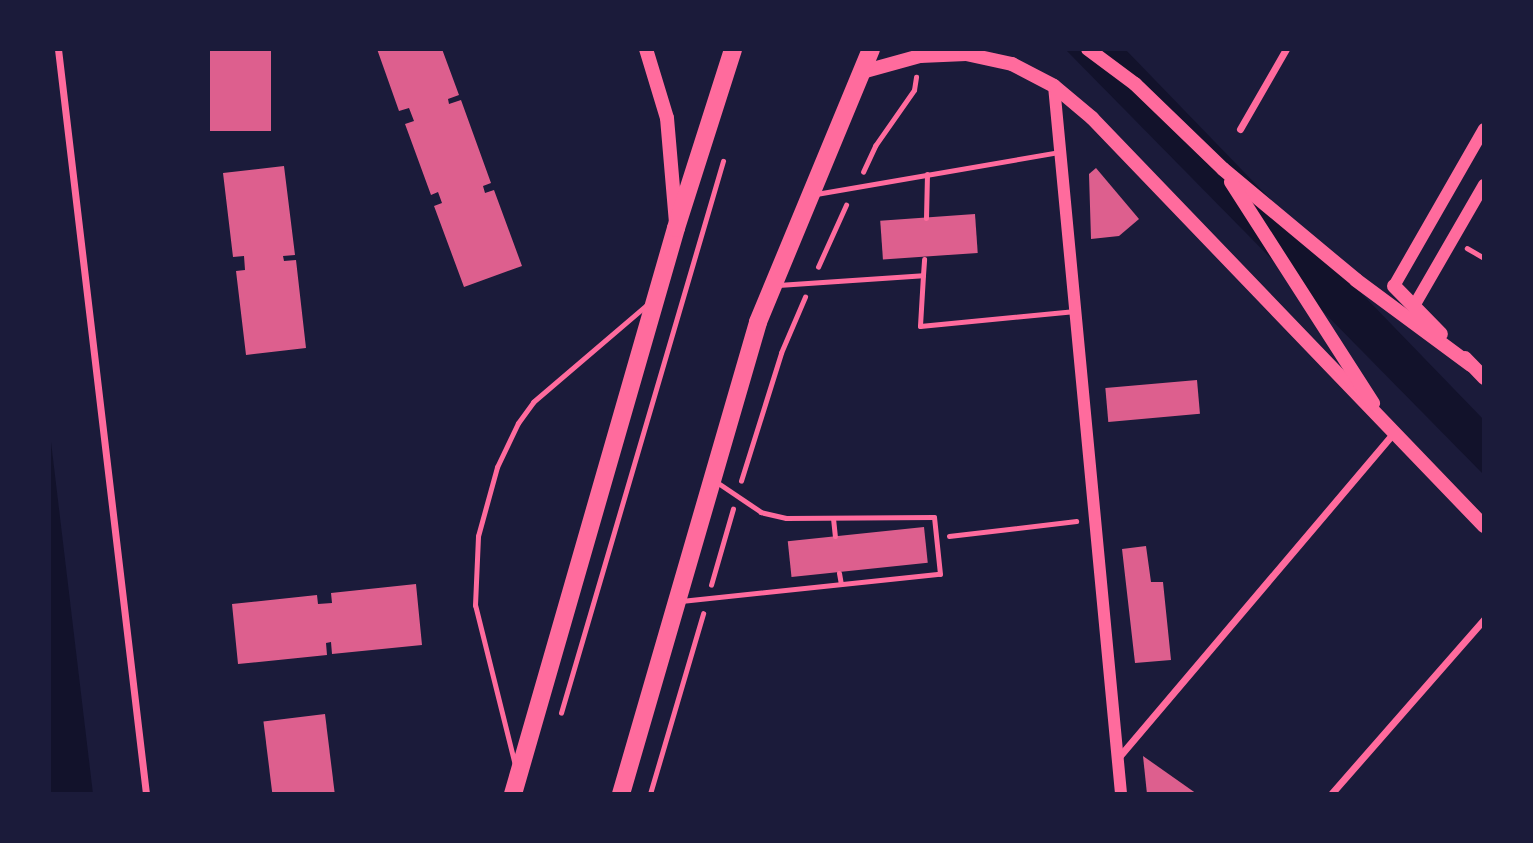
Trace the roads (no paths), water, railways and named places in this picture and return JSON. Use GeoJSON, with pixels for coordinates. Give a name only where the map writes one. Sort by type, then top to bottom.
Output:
{"type":"FeatureCollection","features":[{"type":"Feature","properties":{"kind":"main road"},"geometry":{"type":"LineString","coordinates":[[646,49],[667,118],[676,228]]}},
{"type":"Feature","properties":{"kind":"main road"},"geometry":{"type":"LineString","coordinates":[[515,785],[676,228],[733,49]]}},
{"type":"Feature","properties":{"kind":"main road"},"geometry":{"type":"LineString","coordinates":[[621,794],[758,322],[771,285],[871,49]]}},
{"type":"Feature","properties":{"kind":"main road"},"geometry":{"type":"LineString","coordinates":[[1088,49],[1135,84],[1223,169],[1356,280],[1471,365]]}},
{"type":"Feature","properties":{"kind":"main road"},"geometry":{"type":"LineString","coordinates":[[862,72],[920,56],[966,54],[1012,64],[1054,86],[1092,118],[1484,526]]}},
{"type":"Feature","properties":{"kind":"main road"},"geometry":{"type":"LineString","coordinates":[[1223,169],[1316,317],[1394,433]]}},
{"type":"Feature","properties":{"kind":"main road"},"geometry":{"type":"LineString","coordinates":[[1394,286],[1484,377]]}},
{"type":"Feature","properties":{"kind":"street"},"geometry":{"type":"LineString","coordinates":[[58,49],[146,794]]}},
{"type":"Feature","properties":{"kind":"street"},"geometry":{"type":"LineString","coordinates":[[1240,129],[1286,49]]}},
{"type":"Feature","properties":{"kind":"street"},"geometry":{"type":"LineString","coordinates":[[1054,86],[1121,794]]}},
{"type":"Feature","properties":{"kind":"street"},"geometry":{"type":"LineString","coordinates":[[1394,286],[1484,129]]}},
{"type":"Feature","properties":{"kind":"street"},"geometry":{"type":"LineString","coordinates":[[1414,306],[1484,184]]}},
{"type":"Feature","properties":{"kind":"street"},"geometry":{"type":"LineString","coordinates":[[1118,759],[1394,433]]}},
{"type":"Feature","properties":{"kind":"street"},"geometry":{"type":"LineString","coordinates":[[1331,794],[1484,619]]}},
{"type":"Feature","properties":{"kind":"lane"},"geometry":{"type":"LineString","coordinates":[[809,195],[1060,152]]}},
{"type":"Feature","properties":{"kind":"lane"},"geometry":{"type":"LineString","coordinates":[[926,218],[927,174]]}},
{"type":"Feature","properties":{"kind":"lane"},"geometry":{"type":"LineString","coordinates":[[924,259],[920,326],[1075,311]]}},
{"type":"Feature","properties":{"kind":"lane"},"geometry":{"type":"LineString","coordinates":[[771,285],[923,275]]}},
{"type":"Feature","properties":{"kind":"lane"},"geometry":{"type":"LineString","coordinates":[[515,785],[475,605],[478,536],[496,467],[518,423],[533,402],[656,297]]}},
{"type":"Feature","properties":{"kind":"lane"},"geometry":{"type":"LineString","coordinates":[[678,602],[940,574],[934,517],[786,518],[761,512],[713,479]]}},
{"type":"Feature","properties":{"kind":"lane"},"geometry":{"type":"LineString","coordinates":[[833,518],[835,536]]}},
{"type":"Feature","properties":{"kind":"lane"},"geometry":{"type":"LineString","coordinates":[[839,573],[841,584]]}}]}
